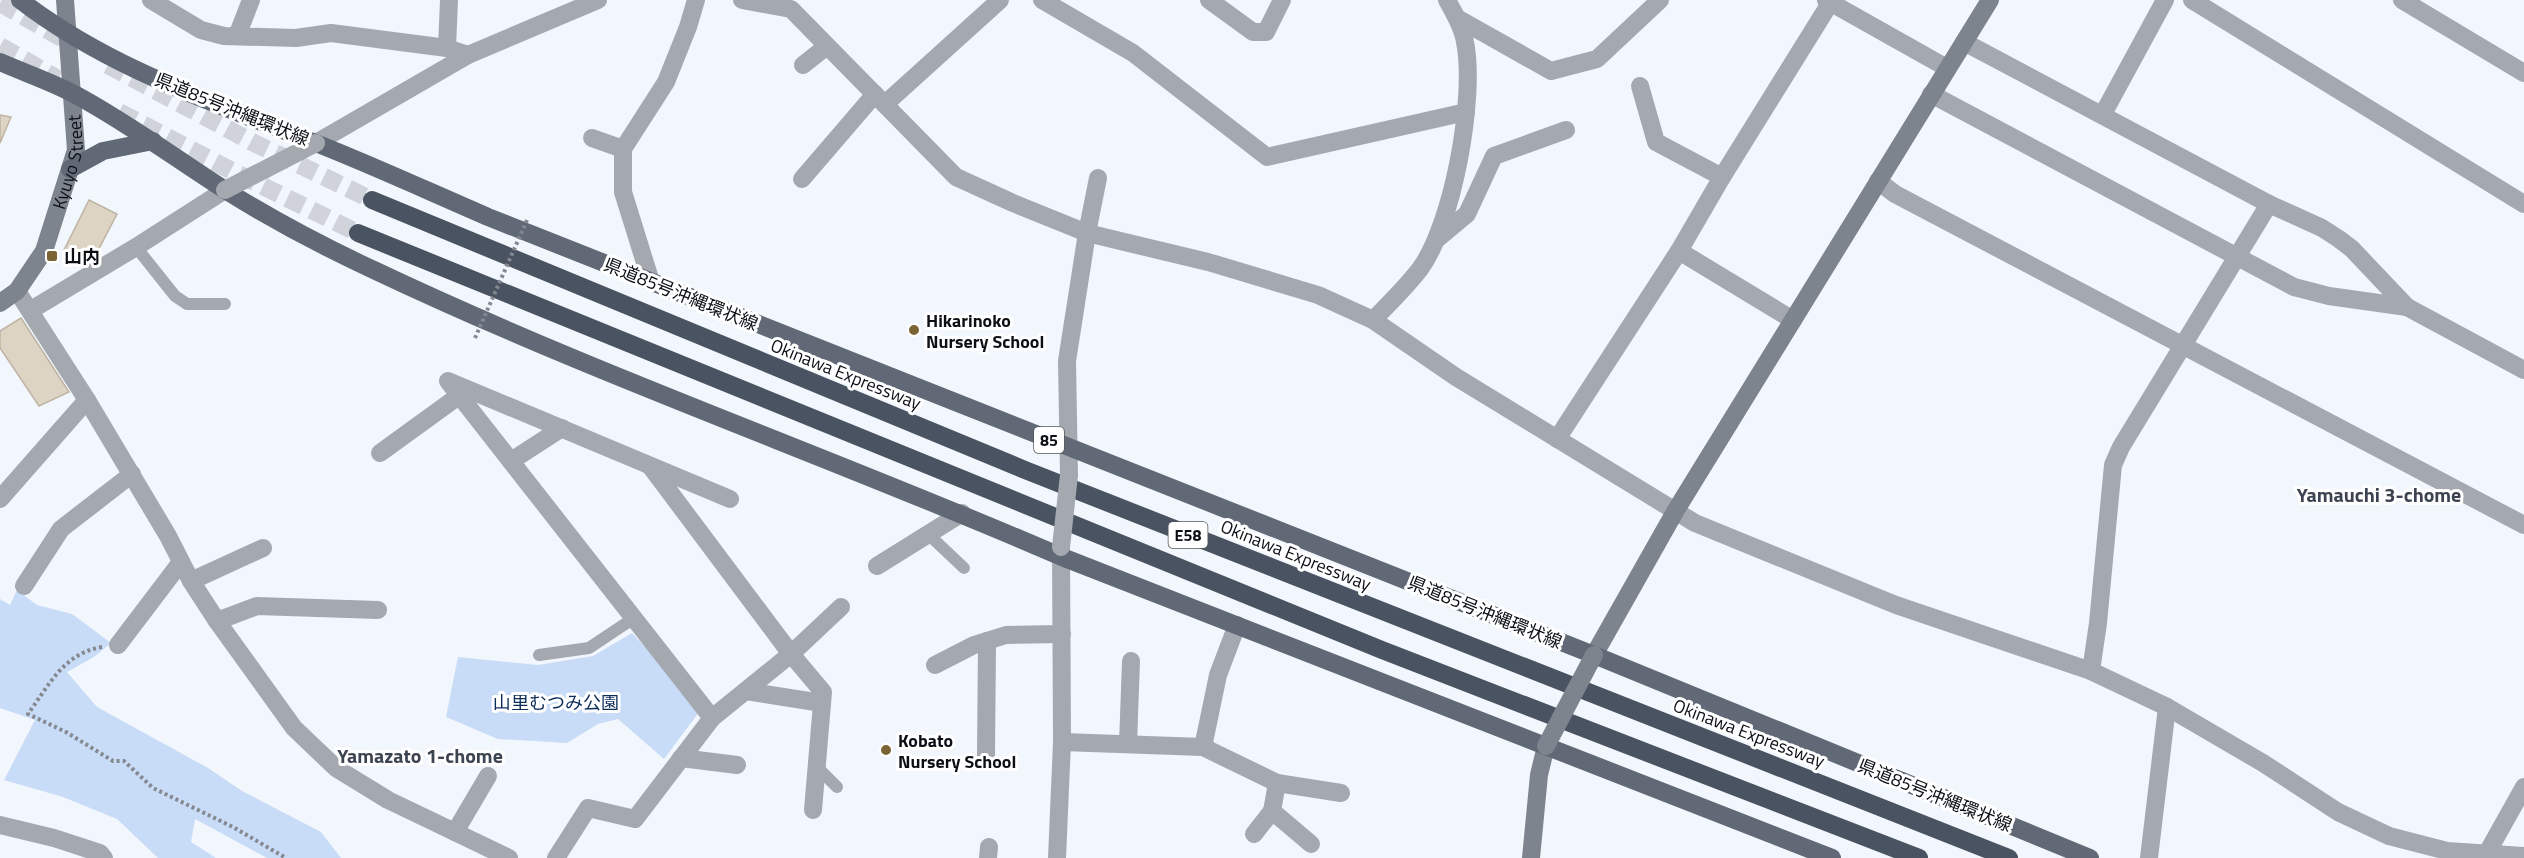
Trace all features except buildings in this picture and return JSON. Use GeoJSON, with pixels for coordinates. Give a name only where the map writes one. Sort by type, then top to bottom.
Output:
{"type":"FeatureCollection","features":[{"type":"Feature","properties":{"kind":"highway","name":"Okinawa Expressway"},"geometry":{"type":"LineString","coordinates":[[372,200],[1025,470],[2009,858]]}},
{"type":"Feature","properties":{"kind":"highway","name":"E58"},"geometry":{"type":"LineString","coordinates":[[358,233],[1382,650],[1919,858]]}},
{"type":"Feature","properties":{"kind":"main road","name":"県道85号沖縄環状線"},"geometry":{"type":"LineString","coordinates":[[20,0],[97,52],[134,70],[316,143],[488,217],[1594,656],[2090,858]]}},
{"type":"Feature","properties":{"kind":"main road"},"geometry":{"type":"LineString","coordinates":[[0,62],[73,93],[153,141],[225,190],[372,269],[527,340],[1062,552],[1237,625],[1832,858]]}},
{"type":"Feature","properties":{"kind":"main road"},"geometry":{"type":"LineString","coordinates":[[70,169],[103,151],[153,141]]}},
{"type":"Feature","properties":{"kind":"street","name":"Kyuyo Street"},"geometry":{"type":"LineString","coordinates":[[6,297],[44,251],[76,150],[65,0]]}},
{"type":"Feature","properties":{"kind":"street"},"geometry":{"type":"LineString","coordinates":[[151,0],[201,30],[224,36],[296,38],[331,33],[447,48],[468,55]]}},
{"type":"Feature","properties":{"kind":"street"},"geometry":{"type":"LineString","coordinates":[[237,36],[251,0]]}},
{"type":"Feature","properties":{"kind":"street"},"geometry":{"type":"LineString","coordinates":[[447,48],[449,0]]}},
{"type":"Feature","properties":{"kind":"street"},"geometry":{"type":"LineString","coordinates":[[31,310],[225,190],[316,143],[468,55],[598,0]]}},
{"type":"Feature","properties":{"kind":"street"},"geometry":{"type":"LineString","coordinates":[[651,282],[623,192],[622,149],[666,82],[696,0]]}},
{"type":"Feature","properties":{"kind":"street"},"geometry":{"type":"LineString","coordinates":[[742,0],[797,5],[827,46],[956,177],[1087,233],[1258,276],[1318,295],[1373,320],[1456,377],[1695,523],[1896,605],[2091,671],[2167,707],[2263,763],[2338,812],[2389,836],[2447,851],[2524,856]]}},
{"type":"Feature","properties":{"kind":"street"},"geometry":{"type":"LineString","coordinates":[[802,179],[880,99],[1000,0]]}},
{"type":"Feature","properties":{"kind":"street"},"geometry":{"type":"LineString","coordinates":[[1042,0],[1133,53],[1267,157],[1466,112]]}},
{"type":"Feature","properties":{"kind":"street"},"geometry":{"type":"LineString","coordinates":[[1209,0],[1253,32],[1266,32],[1282,0]]}},
{"type":"Feature","properties":{"kind":"street"},"geometry":{"type":"LineString","coordinates":[[1373,320],[1420,269],[1435,241],[1462,146],[1468,69],[1465,41],[1457,18],[1447,0]]}},
{"type":"Feature","properties":{"kind":"street"},"geometry":{"type":"LineString","coordinates":[[1457,18],[1551,71],[1597,59],[1660,0]]}},
{"type":"Feature","properties":{"kind":"street"},"geometry":{"type":"LineString","coordinates":[[1531,858],[1539,775],[1546,746],[1594,656],[1676,510],[1990,0]]}},
{"type":"Feature","properties":{"kind":"street"},"geometry":{"type":"LineString","coordinates":[[2103,114],[2165,0]]}},
{"type":"Feature","properties":{"kind":"street"},"geometry":{"type":"LineString","coordinates":[[2192,0],[2524,204]]}},
{"type":"Feature","properties":{"kind":"street"},"geometry":{"type":"LineString","coordinates":[[2402,0],[2524,73]]}},
{"type":"Feature","properties":{"kind":"street"},"geometry":{"type":"LineString","coordinates":[[1557,439],[1679,251],[1830,1],[1947,68]]}},
{"type":"Feature","properties":{"kind":"street"},"geometry":{"type":"LineString","coordinates":[[1964,42],[2270,204],[2322,228],[2352,249],[2407,308]]}},
{"type":"Feature","properties":{"kind":"street"},"geometry":{"type":"LineString","coordinates":[[803,65],[827,46]]}},
{"type":"Feature","properties":{"kind":"street"},"geometry":{"type":"LineString","coordinates":[[1640,86],[1656,142],[1722,177]]}},
{"type":"Feature","properties":{"kind":"street"},"geometry":{"type":"LineString","coordinates":[[1931,94],[2294,288],[2407,308],[2524,370]]}},
{"type":"Feature","properties":{"kind":"street"},"geometry":{"type":"LineString","coordinates":[[1435,241],[1467,214],[1494,156],[1566,130]]}},
{"type":"Feature","properties":{"kind":"street"},"geometry":{"type":"LineString","coordinates":[[592,138],[622,149]]}},
{"type":"Feature","properties":{"kind":"street"},"geometry":{"type":"LineString","coordinates":[[1057,858],[1062,742],[1062,552],[1070,448],[1067,362],[1098,178]]}},
{"type":"Feature","properties":{"kind":"street"},"geometry":{"type":"LineString","coordinates":[[1878,182],[1895,194],[2099,299],[2183,346],[2524,525]]}},
{"type":"Feature","properties":{"kind":"street"},"geometry":{"type":"LineString","coordinates":[[2091,671],[2098,623],[2113,465],[2121,447],[2270,204]]}},
{"type":"Feature","properties":{"kind":"street"},"geometry":{"type":"LineString","coordinates":[[1679,251],[1793,320]]}},
{"type":"Feature","properties":{"kind":"street"},"geometry":{"type":"LineString","coordinates":[[6,297],[31,310],[132,474],[191,581],[294,728],[336,768],[388,800],[509,858]]}},
{"type":"Feature","properties":{"kind":"street"},"geometry":{"type":"LineString","coordinates":[[712,718],[448,381],[730,499]]}},
{"type":"Feature","properties":{"kind":"street"},"geometry":{"type":"LineString","coordinates":[[380,453],[460,395]]}},
{"type":"Feature","properties":{"kind":"street"},"geometry":{"type":"LineString","coordinates":[[0,499],[87,400]]}},
{"type":"Feature","properties":{"kind":"street"},"geometry":{"type":"LineString","coordinates":[[511,461],[562,428]]}},
{"type":"Feature","properties":{"kind":"street"},"geometry":{"type":"LineString","coordinates":[[650,465],[791,654],[824,692],[813,810]]}},
{"type":"Feature","properties":{"kind":"street"},"geometry":{"type":"LineString","coordinates":[[24,586],[61,529],[132,474]]}},
{"type":"Feature","properties":{"kind":"street"},"geometry":{"type":"LineString","coordinates":[[877,566],[962,513]]}},
{"type":"Feature","properties":{"kind":"street"},"geometry":{"type":"LineString","coordinates":[[191,581],[263,548]]}},
{"type":"Feature","properties":{"kind":"street"},"geometry":{"type":"LineString","coordinates":[[118,645],[182,562]]}},
{"type":"Feature","properties":{"kind":"street"},"geometry":{"type":"LineString","coordinates":[[217,621],[257,606],[378,610]]}},
{"type":"Feature","properties":{"kind":"street"},"geometry":{"type":"LineString","coordinates":[[556,858],[588,808],[635,819],[712,718],[791,654],[841,607]]}},
{"type":"Feature","properties":{"kind":"street"},"geometry":{"type":"LineString","coordinates":[[1203,747],[1218,675],[1237,625]]}},
{"type":"Feature","properties":{"kind":"street"},"geometry":{"type":"LineString","coordinates":[[935,665],[987,641],[1006,635],[1062,634]]}},
{"type":"Feature","properties":{"kind":"street"},"geometry":{"type":"LineString","coordinates":[[986,756],[987,641]]}},
{"type":"Feature","properties":{"kind":"street"},"geometry":{"type":"LineString","coordinates":[[1128,744],[1131,661]]}},
{"type":"Feature","properties":{"kind":"street"},"geometry":{"type":"LineString","coordinates":[[746,691],[822,703]]}},
{"type":"Feature","properties":{"kind":"street"},"geometry":{"type":"LineString","coordinates":[[2149,858],[2167,707]]}},
{"type":"Feature","properties":{"kind":"street"},"geometry":{"type":"LineString","coordinates":[[1062,742],[1203,747],[1277,783],[1341,793]]}},
{"type":"Feature","properties":{"kind":"street"},"geometry":{"type":"LineString","coordinates":[[681,758],[737,765]]}},
{"type":"Feature","properties":{"kind":"street"},"geometry":{"type":"LineString","coordinates":[[455,832],[488,776]]}},
{"type":"Feature","properties":{"kind":"street"},"geometry":{"type":"LineString","coordinates":[[1254,834],[1272,811],[1277,783]]}},
{"type":"Feature","properties":{"kind":"street"},"geometry":{"type":"LineString","coordinates":[[2486,855],[2524,787]]}},
{"type":"Feature","properties":{"kind":"street"},"geometry":{"type":"LineString","coordinates":[[1272,811],[1311,844]]}},
{"type":"Feature","properties":{"kind":"street"},"geometry":{"type":"LineString","coordinates":[[0,825],[54,838],[100,854],[104,858]]}},
{"type":"Feature","properties":{"kind":"lane"},"geometry":{"type":"LineString","coordinates":[[136,247],[174,296],[187,304],[225,304]]}},
{"type":"Feature","properties":{"kind":"lane"},"geometry":{"type":"LineString","coordinates":[[928,534],[964,568]]}},
{"type":"Feature","properties":{"kind":"lane"},"geometry":{"type":"LineString","coordinates":[[539,655],[589,648],[634,618]]}},
{"type":"Feature","properties":{"kind":"lane"},"geometry":{"type":"LineString","coordinates":[[817,767],[837,787]]}},
{"type":"Feature","properties":{"kind":"path"},"geometry":{"type":"LineString","coordinates":[[476,338],[527,220]]}},
{"type":"Feature","properties":{"kind":"path"},"geometry":{"type":"LineString","coordinates":[[118,645],[87,650],[66,662],[28,714],[66,732],[113,761],[124,761],[153,788],[232,827],[286,858]]}},
{"type":"Feature","properties":{"kind":"green space"},"geometry":{"type":"Polygon","coordinates":[[[17,590],[37,605],[72,614],[111,643],[94,657],[67,672],[97,707],[208,768],[242,791],[321,832],[341,858],[267,858],[195,819],[191,842],[216,858],[158,858],[117,819],[63,797],[4,780],[35,720],[0,708],[0,599],[10,605],[17,590]]]}},
{"type":"Feature","properties":{"kind":"green space","name":"山里むつみ公園"},"geometry":{"type":"Polygon","coordinates":[[[632,633],[702,708],[664,759],[618,719],[598,724],[567,743],[498,739],[446,717],[458,657],[538,665],[593,656],[632,633]]]}},
{"type":"Feature","properties":{"kind":"tunnel"},"geometry":{"type":"LineString","coordinates":[[0,3],[74,45]]}},
{"type":"Feature","properties":{"kind":"tunnel"},"geometry":{"type":"LineString","coordinates":[[0,46],[58,79]]}},
{"type":"Feature","properties":{"kind":"tunnel"},"geometry":{"type":"LineString","coordinates":[[108,65],[252,142],[372,200]]}},
{"type":"Feature","properties":{"kind":"tunnel"},"geometry":{"type":"LineString","coordinates":[[119,112],[358,233]]}},
{"type":"Feature","properties":{"kind":"place","name":"山内"},"geometry":{"type":"Point","coordinates":[52,256]}},
{"type":"Feature","properties":{"kind":"place","name":"Hikarinoko Nursery School"},"geometry":{"type":"Point","coordinates":[914,330]}},
{"type":"Feature","properties":{"kind":"place","name":"Kobato Nursery School"},"geometry":{"type":"Point","coordinates":[886,750]}},
{"type":"Feature","properties":{"kind":"district","name":"Yamauchi 3-chome"},"geometry":{"type":"Point","coordinates":[2379,494]}},
{"type":"Feature","properties":{"kind":"district","name":"Yamazato 1-chome"},"geometry":{"type":"Point","coordinates":[420,755]}}]}
